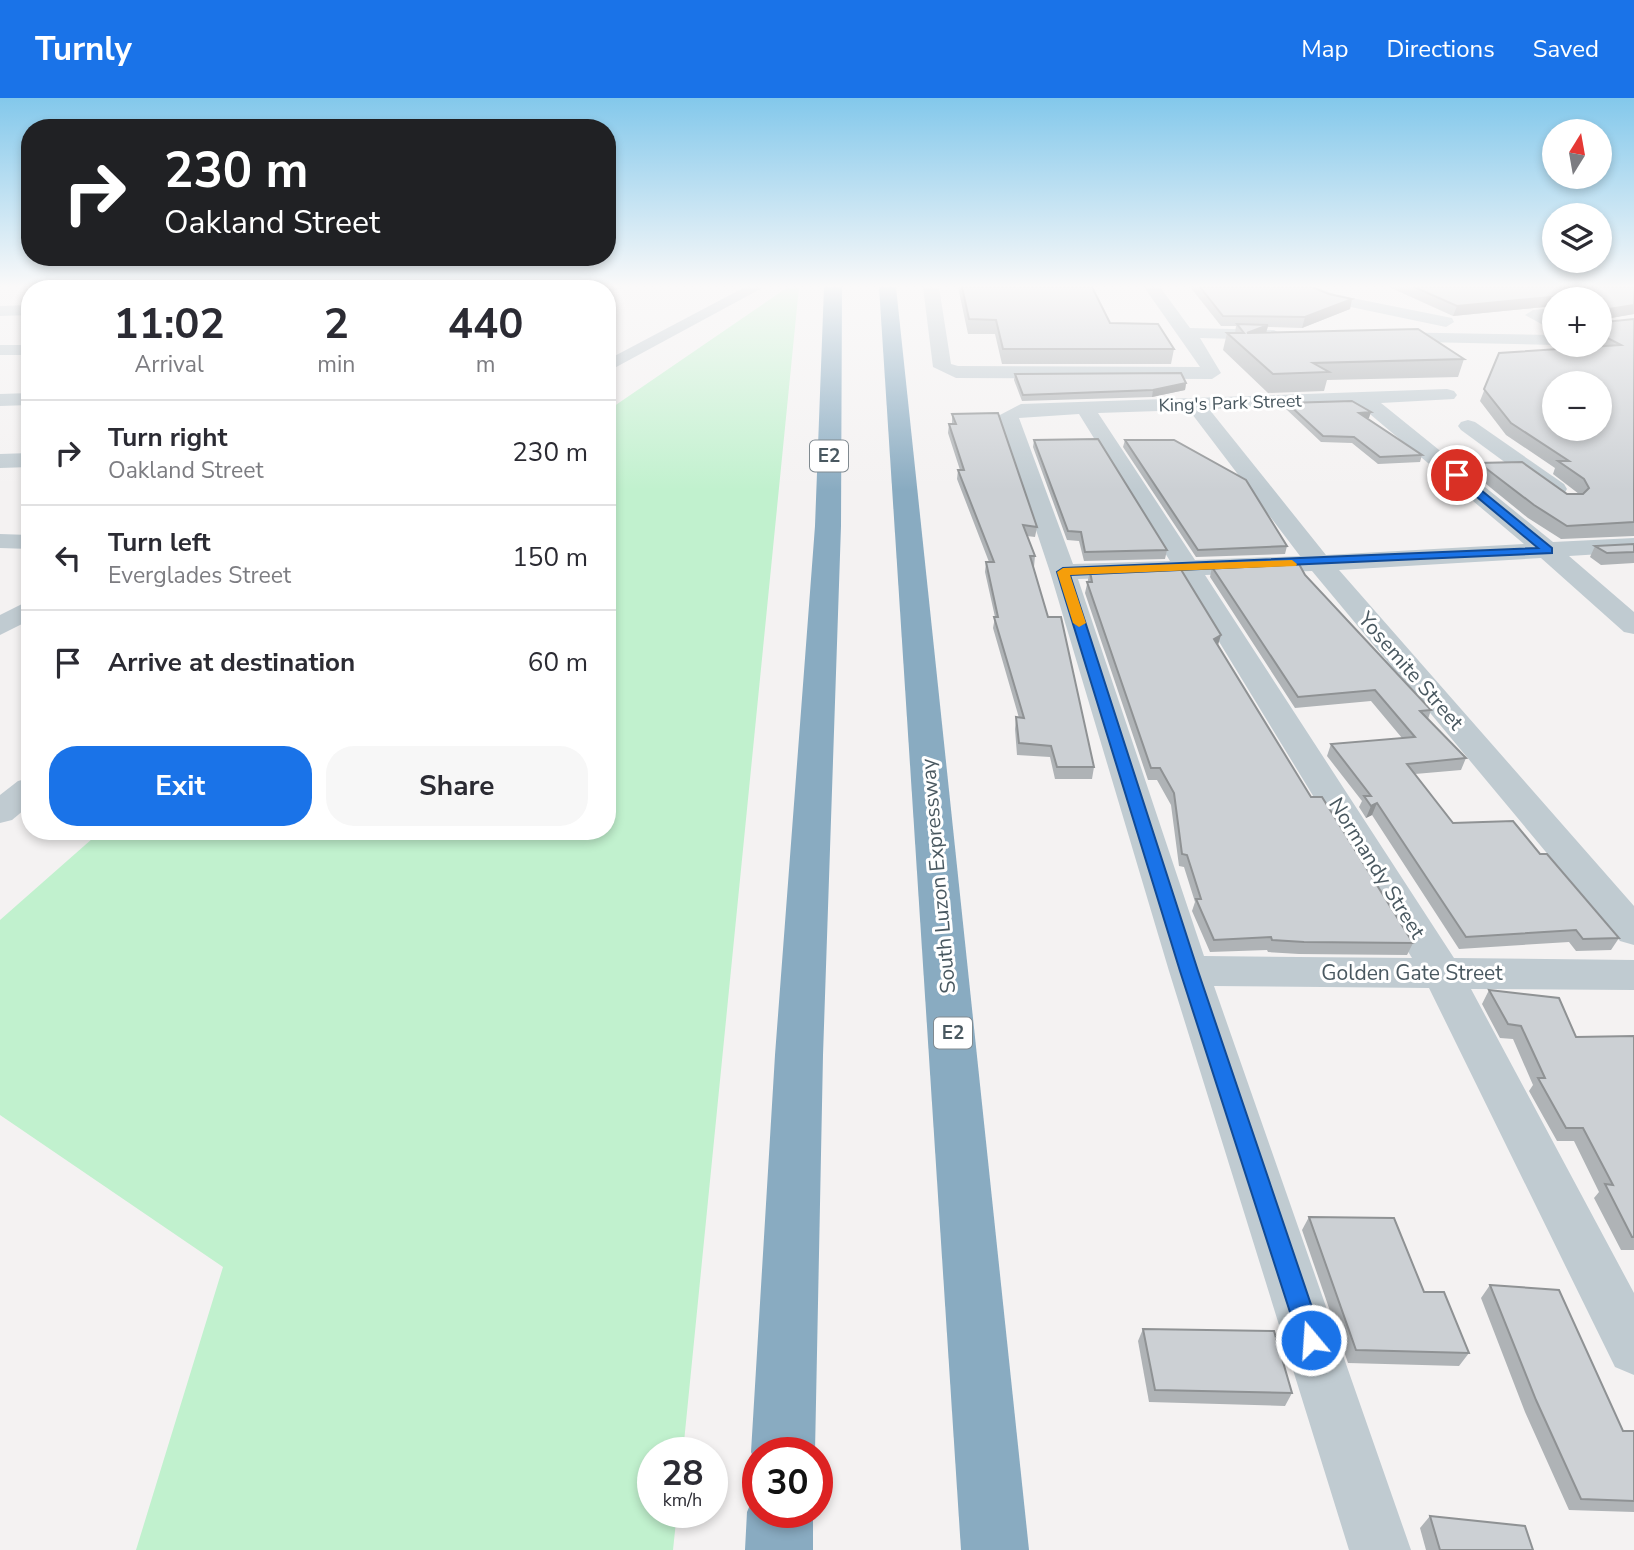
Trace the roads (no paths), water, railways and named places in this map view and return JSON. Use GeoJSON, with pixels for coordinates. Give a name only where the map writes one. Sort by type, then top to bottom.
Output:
{"type":"FeatureCollection","features":[{"type":"Feature","properties":{"kind":"highway","name":"E2"},"geometry":{"type":"LineString","coordinates":[[784,1437],[799,1055],[828,526],[832,355]]}},
{"type":"Feature","properties":{"kind":"highway","name":"South Luzon Expressway"},"geometry":{"type":"LineString","coordinates":[[893,355],[995,1550]]}},
{"type":"Feature","properties":{"kind":"highway"},"geometry":{"type":"LineString","coordinates":[[779,1550],[780,1528]]}},
{"type":"Feature","properties":{"kind":"street"},"geometry":{"type":"LineString","coordinates":[[940,355],[942,367],[956,372],[1212,373],[1200,355]]}},
{"type":"Feature","properties":{"kind":"street","name":"King's Park Street"},"geometry":{"type":"LineString","coordinates":[[1063,572],[1009,416],[1013,411],[1447,395]]}},
{"type":"Feature","properties":{"kind":"street"},"geometry":{"type":"LineString","coordinates":[[1363,398],[1629,618]]}},
{"type":"Feature","properties":{"kind":"street"},"geometry":{"type":"LineString","coordinates":[[0,400],[21,399]]}},
{"type":"Feature","properties":{"kind":"street","name":"Yosemite Street"},"geometry":{"type":"LineString","coordinates":[[1195,405],[1319,563],[1634,931]]}},
{"type":"Feature","properties":{"kind":"street","name":"Normandy Street"},"geometry":{"type":"LineString","coordinates":[[1085,408],[1442,973],[1634,1348]]}},
{"type":"Feature","properties":{"kind":"street"},"geometry":{"type":"LineString","coordinates":[[1468,426],[1569,499]]}},
{"type":"Feature","properties":{"kind":"street"},"geometry":{"type":"LineString","coordinates":[[1438,460],[1514,459]]}},
{"type":"Feature","properties":{"kind":"street"},"geometry":{"type":"LineString","coordinates":[[0,461],[21,460]]}},
{"type":"Feature","properties":{"kind":"street"},"geometry":{"type":"LineString","coordinates":[[0,541],[21,542]]}},
{"type":"Feature","properties":{"kind":"street"},"geometry":{"type":"LineString","coordinates":[[1380,1550],[1189,971],[1063,572],[1319,563],[1634,545]]}},
{"type":"Feature","properties":{"kind":"street"},"geometry":{"type":"LineString","coordinates":[[0,627],[21,614]]}},
{"type":"Feature","properties":{"kind":"street"},"geometry":{"type":"LineString","coordinates":[[0,812],[21,796]]}},
{"type":"Feature","properties":{"kind":"street","name":"Golden Gate Street"},"geometry":{"type":"LineString","coordinates":[[1189,971],[1634,975]]}}]}
